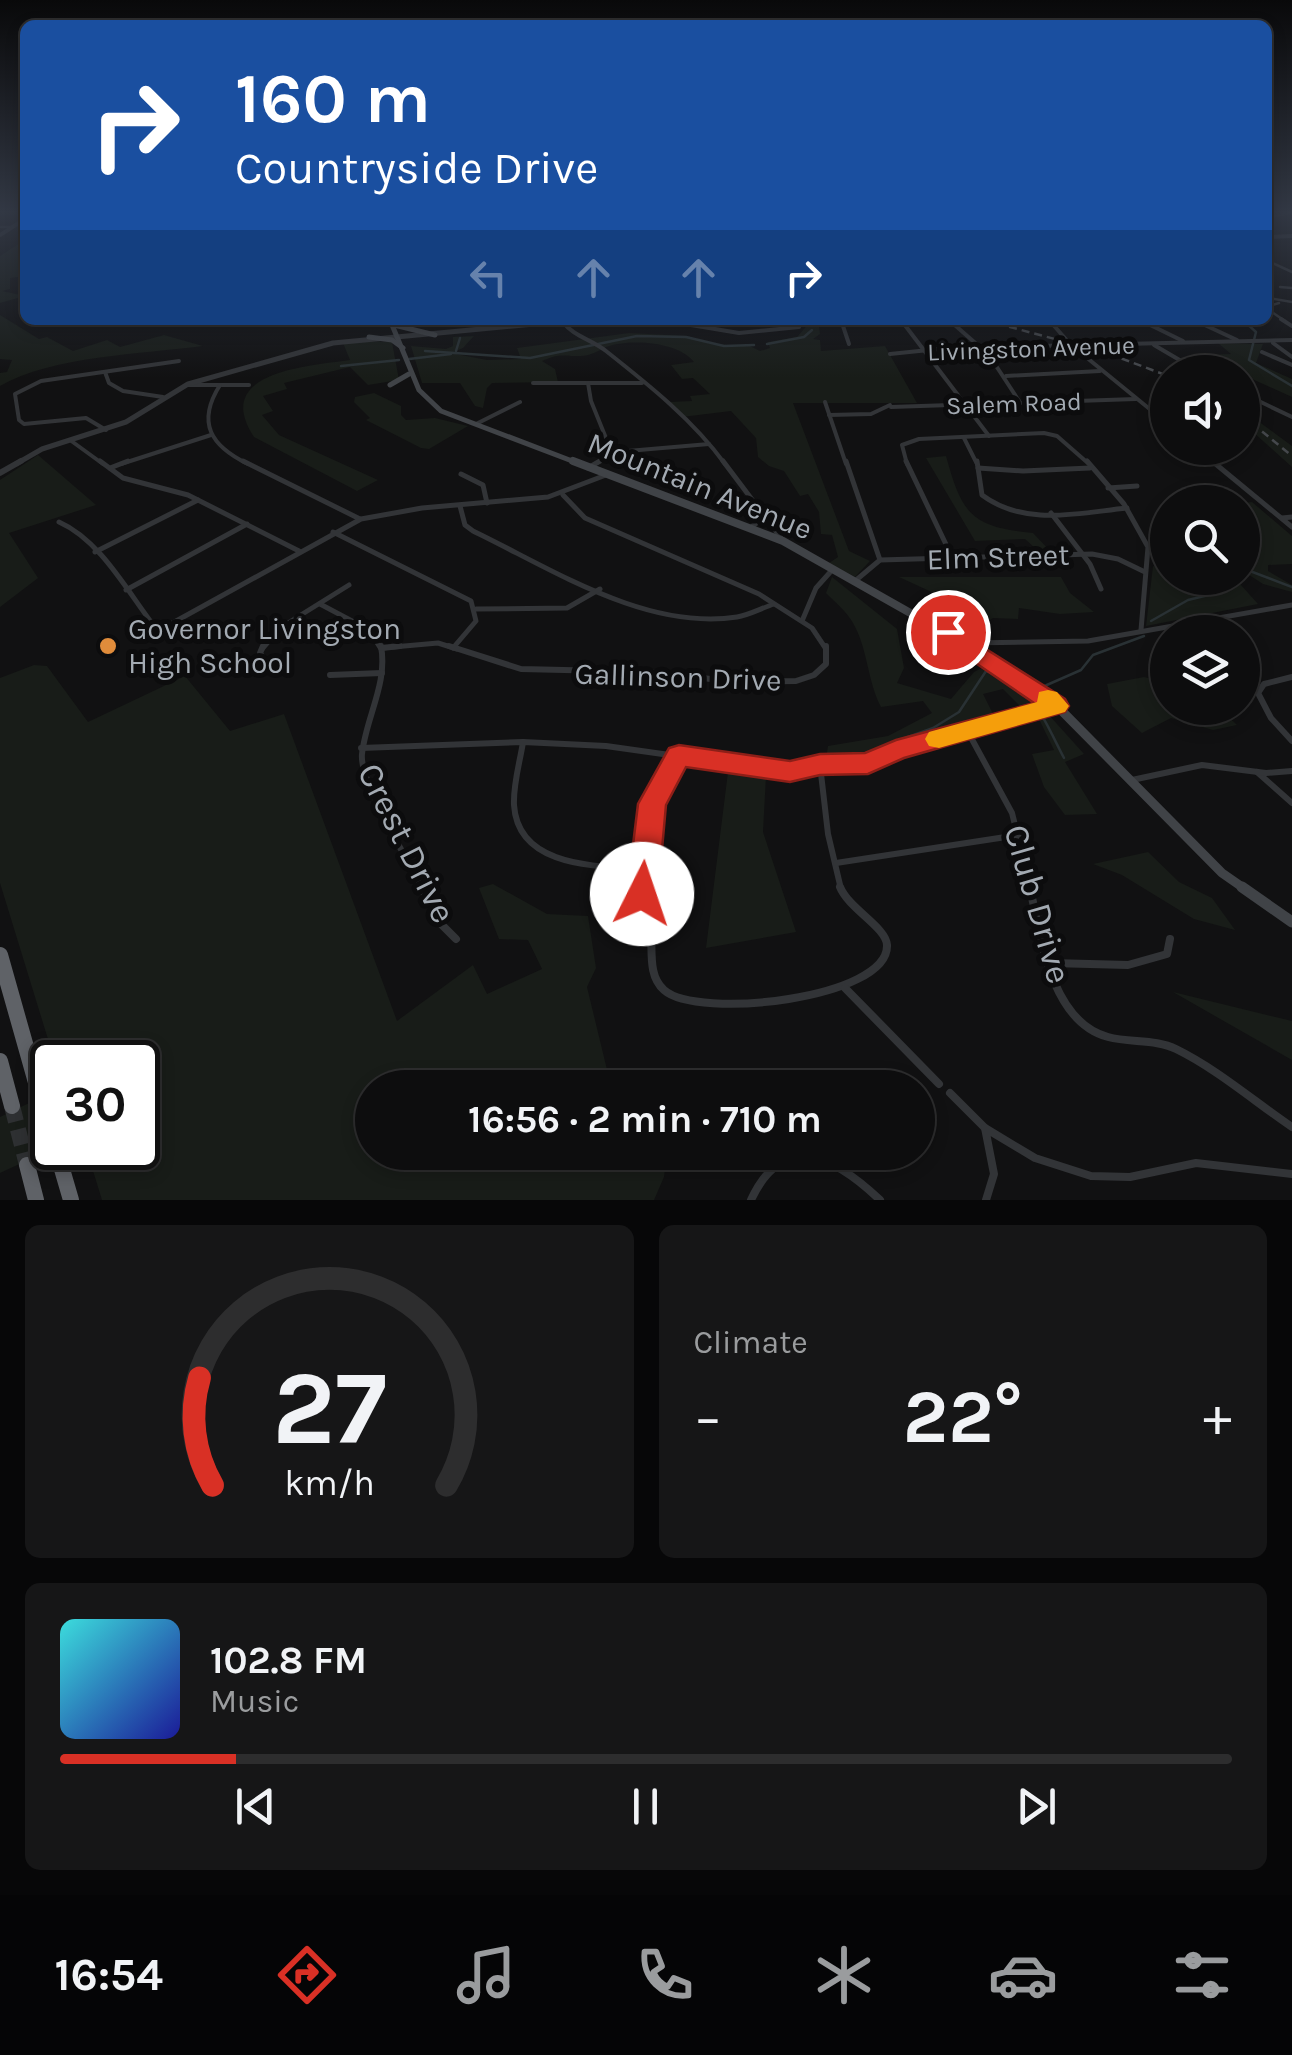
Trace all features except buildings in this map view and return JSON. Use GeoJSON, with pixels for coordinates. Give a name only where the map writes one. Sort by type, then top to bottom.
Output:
{"type":"FeatureCollection","features":[{"type":"Feature","properties":{"kind":"highway"},"geometry":{"type":"LineString","coordinates":[[0,955],[30,1061]]}},
{"type":"Feature","properties":{"kind":"highway"},"geometry":{"type":"LineString","coordinates":[[0,1061],[12,1106]]}},
{"type":"Feature","properties":{"kind":"highway"},"geometry":{"type":"LineString","coordinates":[[27,1166],[36,1200]]}},
{"type":"Feature","properties":{"kind":"highway"},"geometry":{"type":"LineString","coordinates":[[62,1170],[71,1200]]}},
{"type":"Feature","properties":{"kind":"main road"},"geometry":{"type":"LineString","coordinates":[[369,337],[387,333],[391,325]]}},
{"type":"Feature","properties":{"kind":"main road","name":"Mountain Avenue"},"geometry":{"type":"LineString","coordinates":[[393,325],[400,335],[414,388],[432,406],[783,541],[965,642],[1056,706],[1222,873],[1292,922]]}},
{"type":"Feature","properties":{"kind":"main road"},"geometry":{"type":"LineString","coordinates":[[399,325],[435,335]]}},
{"type":"Feature","properties":{"kind":"main road"},"geometry":{"type":"LineString","coordinates":[[369,337],[392,340],[403,348],[410,338],[435,335]]}},
{"type":"Feature","properties":{"kind":"main road"},"geometry":{"type":"LineString","coordinates":[[390,384],[409,374]]}},
{"type":"Feature","properties":{"kind":"street"},"geometry":{"type":"LineString","coordinates":[[1280,287],[1292,288]]}},
{"type":"Feature","properties":{"kind":"street"},"geometry":{"type":"LineString","coordinates":[[1272,299],[1292,302]]}},
{"type":"Feature","properties":{"kind":"street"},"geometry":{"type":"LineString","coordinates":[[1272,305],[1279,302]]}},
{"type":"Feature","properties":{"kind":"street"},"geometry":{"type":"LineString","coordinates":[[0,473],[29,455],[132,418],[185,385],[333,343],[526,325]]}},
{"type":"Feature","properties":{"kind":"street"},"geometry":{"type":"LineString","coordinates":[[565,325],[645,383],[709,444],[767,514],[783,541]]}},
{"type":"Feature","properties":{"kind":"street"},"geometry":{"type":"LineString","coordinates":[[660,325],[746,333],[800,328]]}},
{"type":"Feature","properties":{"kind":"street"},"geometry":{"type":"LineString","coordinates":[[842,325],[849,344]]}},
{"type":"Feature","properties":{"kind":"street"},"geometry":{"type":"LineString","coordinates":[[904,325],[988,436]]}},
{"type":"Feature","properties":{"kind":"street"},"geometry":{"type":"LineString","coordinates":[[960,325],[1005,376],[1019,400]]}},
{"type":"Feature","properties":{"kind":"street"},"geometry":{"type":"LineString","coordinates":[[1054,325],[1150,410]]}},
{"type":"Feature","properties":{"kind":"street"},"geometry":{"type":"LineString","coordinates":[[1150,325],[1186,342]]}},
{"type":"Feature","properties":{"kind":"street"},"geometry":{"type":"LineString","coordinates":[[1205,325],[1240,341]]}},
{"type":"Feature","properties":{"kind":"street","name":"Livingston Avenue"},"geometry":{"type":"LineString","coordinates":[[890,354],[1292,340]]}},
{"type":"Feature","properties":{"kind":"street"},"geometry":{"type":"LineString","coordinates":[[1270,341],[1292,357]]}},
{"type":"Feature","properties":{"kind":"street"},"geometry":{"type":"LineString","coordinates":[[1152,344],[1171,355]]}},
{"type":"Feature","properties":{"kind":"street"},"geometry":{"type":"LineString","coordinates":[[1262,352],[1292,365]]}},
{"type":"Feature","properties":{"kind":"street"},"geometry":{"type":"LineString","coordinates":[[106,430],[86,418],[24,424],[19,420],[15,394],[38,382],[179,362]]}},
{"type":"Feature","properties":{"kind":"street"},"geometry":{"type":"LineString","coordinates":[[1005,376],[1103,371]]}},
{"type":"Feature","properties":{"kind":"street"},"geometry":{"type":"LineString","coordinates":[[105,372],[109,383],[118,389],[163,397]]}},
{"type":"Feature","properties":{"kind":"street"},"geometry":{"type":"LineString","coordinates":[[533,383],[645,383]]}},
{"type":"Feature","properties":{"kind":"street"},"geometry":{"type":"LineString","coordinates":[[588,383],[590,405],[602,421],[612,452]]}},
{"type":"Feature","properties":{"kind":"street"},"geometry":{"type":"LineString","coordinates":[[185,385],[248,385]]}},
{"type":"Feature","properties":{"kind":"street"},"geometry":{"type":"LineString","coordinates":[[220,385],[207,409],[211,435],[240,462],[361,519]]}},
{"type":"Feature","properties":{"kind":"street","name":"Salem Road"},"geometry":{"type":"LineString","coordinates":[[829,415],[871,415],[890,406],[1136,399]]}},
{"type":"Feature","properties":{"kind":"street"},"geometry":{"type":"LineString","coordinates":[[474,425],[520,402]]}},
{"type":"Feature","properties":{"kind":"street"},"geometry":{"type":"LineString","coordinates":[[825,402],[880,560],[855,581]]}},
{"type":"Feature","properties":{"kind":"street"},"geometry":{"type":"LineString","coordinates":[[1260,402],[1292,417]]}},
{"type":"Feature","properties":{"kind":"street"},"geometry":{"type":"LineString","coordinates":[[953,559],[902,454],[902,445],[910,441],[1052,434],[1065,441],[1127,508],[1148,541],[1141,630]]}},
{"type":"Feature","properties":{"kind":"street"},"geometry":{"type":"LineString","coordinates":[[110,468],[211,435]]}},
{"type":"Feature","properties":{"kind":"street"},"geometry":{"type":"LineString","coordinates":[[964,438],[978,468],[980,490],[994,505],[1016,513],[1127,508]]}},
{"type":"Feature","properties":{"kind":"street"},"geometry":{"type":"LineString","coordinates":[[70,440],[138,484],[179,492],[299,551]]}},
{"type":"Feature","properties":{"kind":"street"},"geometry":{"type":"LineString","coordinates":[[588,468],[612,452],[709,444]]}},
{"type":"Feature","properties":{"kind":"street"},"geometry":{"type":"LineString","coordinates":[[1217,465],[1292,527]]}},
{"type":"Feature","properties":{"kind":"street"},"geometry":{"type":"LineString","coordinates":[[978,468],[1090,468]]}},
{"type":"Feature","properties":{"kind":"street"},"geometry":{"type":"LineString","coordinates":[[461,474],[483,485],[486,503]]}},
{"type":"Feature","properties":{"kind":"street"},"geometry":{"type":"LineString","coordinates":[[58,522],[70,525],[95,552],[158,631],[361,519],[398,511],[563,495],[606,474]]}},
{"type":"Feature","properties":{"kind":"street"},"geometry":{"type":"LineString","coordinates":[[1108,488],[1137,486]]}},
{"type":"Feature","properties":{"kind":"street","name":"Gallinson Drive"},"geometry":{"type":"LineString","coordinates":[[382,648],[428,642],[503,666],[535,671],[650,672],[737,682],[785,682],[814,675],[828,658],[821,636],[802,620],[585,518],[563,495]]}},
{"type":"Feature","properties":{"kind":"street"},"geometry":{"type":"LineString","coordinates":[[95,552],[198,500]]}},
{"type":"Feature","properties":{"kind":"street"},"geometry":{"type":"LineString","coordinates":[[460,506],[466,525],[473,531],[664,614],[700,621],[741,618],[774,604]]}},
{"type":"Feature","properties":{"kind":"street"},"geometry":{"type":"LineString","coordinates":[[1051,513],[1082,554],[1100,589]]}},
{"type":"Feature","properties":{"kind":"street"},"geometry":{"type":"LineString","coordinates":[[750,528],[767,514]]}},
{"type":"Feature","properties":{"kind":"street"},"geometry":{"type":"LineString","coordinates":[[1282,518],[1292,517]]}},
{"type":"Feature","properties":{"kind":"street"},"geometry":{"type":"LineString","coordinates":[[125,590],[247,524]]}},
{"type":"Feature","properties":{"kind":"street"},"geometry":{"type":"LineString","coordinates":[[333,532],[465,598],[476,609],[567,608],[600,589]]}},
{"type":"Feature","properties":{"kind":"street","name":"Elm Street"},"geometry":{"type":"LineString","coordinates":[[880,560],[1082,554],[1113,558],[1145,572]]}},
{"type":"Feature","properties":{"kind":"street"},"geometry":{"type":"LineString","coordinates":[[802,620],[816,588],[833,568]]}},
{"type":"Feature","properties":{"kind":"street"},"geometry":{"type":"LineString","coordinates":[[264,662],[260,653],[264,643],[349,586]]}},
{"type":"Feature","properties":{"kind":"street"},"geometry":{"type":"LineString","coordinates":[[320,604],[371,632],[382,648]]}},
{"type":"Feature","properties":{"kind":"street"},"geometry":{"type":"LineString","coordinates":[[965,642],[1075,642],[1292,605]]}},
{"type":"Feature","properties":{"kind":"street"},"geometry":{"type":"LineString","coordinates":[[453,648],[474,627],[476,609]]}},
{"type":"Feature","properties":{"kind":"street","name":"Crest Drive"},"geometry":{"type":"LineString","coordinates":[[382,648],[382,672],[361,748],[362,770],[440,924],[456,939]]}},
{"type":"Feature","properties":{"kind":"street"},"geometry":{"type":"LineString","coordinates":[[330,675],[382,672]]}},
{"type":"Feature","properties":{"kind":"street"},"geometry":{"type":"LineString","coordinates":[[1292,677],[1264,684],[1258,693],[1278,727],[1292,741]]}},
{"type":"Feature","properties":{"kind":"street"},"geometry":{"type":"LineString","coordinates":[[361,748],[523,742],[606,746],[790,772],[820,765],[868,763],[896,750],[1056,706]]}},
{"type":"Feature","properties":{"kind":"street","name":"Club Drive"},"geometry":{"type":"LineString","coordinates":[[968,732],[1003,794],[1019,835],[1034,912],[1051,963],[1066,1000],[1088,1028],[1106,1037],[1154,1042],[1176,1049],[1292,1127]]}},
{"type":"Feature","properties":{"kind":"street"},"geometry":{"type":"LineString","coordinates":[[523,742],[514,803],[518,823],[530,841],[566,862],[643,869]]}},
{"type":"Feature","properties":{"kind":"street"},"geometry":{"type":"LineString","coordinates":[[679,756],[652,804],[643,869],[652,969],[662,988],[682,1000],[787,1001],[846,988],[880,962],[887,946],[880,930],[847,902],[836,863],[820,765]]}},
{"type":"Feature","properties":{"kind":"street"},"geometry":{"type":"LineString","coordinates":[[1129,780],[1202,765],[1257,772],[1292,770]]}},
{"type":"Feature","properties":{"kind":"street"},"geometry":{"type":"LineString","coordinates":[[1257,772],[1292,803]]}},
{"type":"Feature","properties":{"kind":"street"},"geometry":{"type":"LineString","coordinates":[[836,863],[1019,835]]}},
{"type":"Feature","properties":{"kind":"street"},"geometry":{"type":"LineString","coordinates":[[1051,963],[1159,960],[1167,954],[1170,939]]}},
{"type":"Feature","properties":{"kind":"street"},"geometry":{"type":"LineString","coordinates":[[846,988],[939,1084]]}},
{"type":"Feature","properties":{"kind":"street"},"geometry":{"type":"LineString","coordinates":[[950,1093],[985,1128],[1032,1157],[1091,1175],[1124,1178],[1168,1166],[1194,1164],[1292,1174]]}},
{"type":"Feature","properties":{"kind":"street"},"geometry":{"type":"LineString","coordinates":[[985,1128],[994,1174],[986,1200]]}},
{"type":"Feature","properties":{"kind":"street"},"geometry":{"type":"LineString","coordinates":[[751,1200],[768,1172],[805,1157],[840,1165],[880,1200]]}},
{"type":"Feature","properties":{"kind":"shaded area"},"geometry":{"type":"Polygon","coordinates":[[[0,266],[20,266],[20,277],[10,278],[10,289],[2,291],[20,297],[0,303],[0,266]]]}},
{"type":"Feature","properties":{"kind":"shaded area"},"geometry":{"type":"Polygon","coordinates":[[[0,315],[39,339],[47,337],[73,351],[107,340],[120,347],[164,335],[203,346],[71,362],[0,386],[0,373],[7,372],[12,360],[0,359],[0,315]]]}},
{"type":"Feature","properties":{"kind":"shaded area"},"geometry":{"type":"Polygon","coordinates":[[[807,325],[819,325],[820,334],[813,339],[820,340],[821,351],[885,346],[917,403],[793,403],[849,551],[870,561],[855,577],[829,563],[838,557],[832,535],[821,534],[819,512],[808,494],[800,496],[784,471],[758,457],[756,438],[731,411],[682,417],[669,402],[692,401],[690,396],[710,394],[693,378],[682,379],[671,365],[694,362],[687,355],[666,346],[628,343],[587,355],[553,357],[542,361],[555,369],[558,382],[492,383],[487,388],[483,408],[475,406],[460,383],[422,383],[411,346],[446,349],[453,346],[453,337],[474,336],[463,348],[451,353],[487,360],[521,359],[517,348],[629,333],[688,336],[711,344],[750,346],[760,351],[770,348],[768,342],[797,337],[807,325]]]}},
{"type":"Feature","properties":{"kind":"shaded area"},"geometry":{"type":"Polygon","coordinates":[[[392,342],[399,380],[368,385],[350,367],[284,383],[287,389],[263,396],[273,411],[262,415],[279,435],[378,480],[357,491],[254,437],[244,415],[245,398],[254,386],[270,376],[350,360],[343,343],[392,342]]]}},
{"type":"Feature","properties":{"kind":"shaded area"},"geometry":{"type":"Polygon","coordinates":[[[1218,343],[1263,344],[1259,355],[1199,355],[1231,354],[1218,343]]]}},
{"type":"Feature","properties":{"kind":"shaded area"},"geometry":{"type":"Polygon","coordinates":[[[1260,365],[1292,379],[1292,397],[1260,383],[1260,365]]]}},
{"type":"Feature","properties":{"kind":"shaded area"},"geometry":{"type":"Polygon","coordinates":[[[374,393],[401,406],[401,415],[406,420],[435,418],[468,426],[429,449],[421,448],[366,420],[370,418],[354,402],[355,397],[374,393]]]}},
{"type":"Feature","properties":{"kind":"shaded area"},"geometry":{"type":"Polygon","coordinates":[[[1260,422],[1292,446],[1292,467],[1260,438],[1260,422]]]}},
{"type":"Feature","properties":{"kind":"shaded area"},"geometry":{"type":"Polygon","coordinates":[[[38,455],[96,505],[9,533],[38,578],[0,607],[0,480],[38,455]]]}},
{"type":"Feature","properties":{"kind":"shaded area"},"geometry":{"type":"Polygon","coordinates":[[[946,456],[958,492],[972,514],[996,527],[1033,533],[1055,556],[1045,557],[1025,539],[975,541],[926,458],[946,456]]]}},
{"type":"Feature","properties":{"kind":"shaded area"},"geometry":{"type":"Polygon","coordinates":[[[1260,509],[1292,536],[1292,564],[1268,565],[1268,571],[1292,585],[1292,592],[1263,584],[1260,509]]]}},
{"type":"Feature","properties":{"kind":"shaded area"},"geometry":{"type":"Polygon","coordinates":[[[832,577],[897,629],[904,668],[897,683],[951,699],[974,672],[986,666],[1040,701],[1023,709],[1003,689],[983,694],[995,718],[867,755],[826,759],[828,746],[888,736],[932,713],[923,701],[881,707],[858,633],[848,615],[826,593],[832,577]]]}},
{"type":"Feature","properties":{"kind":"shaded area"},"geometry":{"type":"Polygon","coordinates":[[[899,577],[1061,577],[1070,593],[1094,612],[1060,614],[1019,608],[1018,619],[993,618],[982,626],[951,601],[899,577]]]}},
{"type":"Feature","properties":{"kind":"shaded area"},"geometry":{"type":"Polygon","coordinates":[[[1150,592],[1150,595],[1250,595],[1258,604],[1202,615],[1150,615],[1150,625],[1146,626],[1150,592]]]}},
{"type":"Feature","properties":{"kind":"shaded area"},"geometry":{"type":"Polygon","coordinates":[[[34,665],[47,666],[88,722],[185,676],[230,731],[284,714],[397,1021],[473,965],[487,994],[542,969],[528,940],[499,939],[479,888],[493,884],[547,914],[588,916],[596,968],[587,987],[607,1070],[355,1070],[355,1170],[665,1170],[654,1200],[102,1200],[93,1170],[160,1170],[160,1040],[48,1040],[0,883],[0,678],[34,665]]]}},
{"type":"Feature","properties":{"kind":"shaded area"},"geometry":{"type":"Polygon","coordinates":[[[1150,678],[1150,725],[1157,725],[1142,733],[1112,706],[1107,684],[1150,678]]]}},
{"type":"Feature","properties":{"kind":"shaded area"},"geometry":{"type":"Polygon","coordinates":[[[1048,714],[1084,754],[1065,762],[1097,814],[1065,815],[1044,787],[1032,754],[1054,750],[1039,719],[1048,714]]]}},
{"type":"Feature","properties":{"kind":"shaded area"},"geometry":{"type":"Polygon","coordinates":[[[1196,725],[1237,725],[1213,730],[1196,725]]]}},
{"type":"Feature","properties":{"kind":"shaded area"},"geometry":{"type":"Polygon","coordinates":[[[728,772],[766,776],[763,832],[796,932],[706,948],[728,772]]]}},
{"type":"Feature","properties":{"kind":"shaded area"},"geometry":{"type":"Polygon","coordinates":[[[1148,852],[1179,882],[1212,898],[1235,930],[1194,919],[1122,875],[1093,864],[1148,852]]]}},
{"type":"Feature","properties":{"kind":"shaded area"},"geometry":{"type":"Polygon","coordinates":[[[1173,992],[1292,1021],[1292,1060],[1173,992]]]}},
{"type":"Feature","properties":{"kind":"shaded area"},"geometry":{"type":"Polygon","coordinates":[[[30,1103],[30,1159],[0,1173],[0,1117],[30,1103]]]}},
{"type":"Feature","properties":{"kind":"waterway"},"geometry":{"type":"LineString","coordinates":[[1248,325],[1256,332],[1249,360],[1292,386]]}},
{"type":"Feature","properties":{"kind":"waterway"},"geometry":{"type":"LineString","coordinates":[[767,344],[804,337],[812,330]]}},
{"type":"Feature","properties":{"kind":"waterway"},"geometry":{"type":"LineString","coordinates":[[425,351],[530,358],[637,336],[686,337],[724,346],[754,345]]}},
{"type":"Feature","properties":{"kind":"waterway"},"geometry":{"type":"LineString","coordinates":[[456,351],[460,338]]}},
{"type":"Feature","properties":{"kind":"waterway"},"geometry":{"type":"LineString","coordinates":[[409,359],[451,354]]}},
{"type":"Feature","properties":{"kind":"waterway"},"geometry":{"type":"LineString","coordinates":[[341,366],[399,360]]}},
{"type":"Feature","properties":{"kind":"waterway"},"geometry":{"type":"LineString","coordinates":[[1260,575],[1292,587]]}},
{"type":"Feature","properties":{"kind":"waterway"},"geometry":{"type":"LineString","coordinates":[[1162,615],[1188,600],[1209,595]]}},
{"type":"Feature","properties":{"kind":"waterway"},"geometry":{"type":"LineString","coordinates":[[1040,688],[1081,670],[1093,655],[1144,636]]}},
{"type":"Feature","properties":{"kind":"waterway"},"geometry":{"type":"LineString","coordinates":[[905,738],[933,728],[959,712],[986,671],[1026,695],[1043,717],[1064,758]]}},
{"type":"Feature","properties":{"kind":"tunnel"},"geometry":{"type":"LineString","coordinates":[[12,1106],[27,1165]]}},
{"type":"Feature","properties":{"kind":"railway"},"geometry":{"type":"LineString","coordinates":[[1003,325],[1107,353],[1150,369]]}},
{"type":"Feature","properties":{"kind":"railway"},"geometry":{"type":"LineString","coordinates":[[1260,430],[1292,456]]}},
{"type":"Feature","properties":{"kind":"slow traffic"},"geometry":{"type":"LineString","coordinates":[[939,739],[1056,706],[1048,699]]}},
{"type":"Feature","properties":{"kind":"place","name":"Governor Livingston High School"},"geometry":{"type":"Point","coordinates":[108,646]}},
{"type":"Feature","properties":{"kind":"route"},"geometry":{"type":"LineString","coordinates":[[642,894],[652,804],[679,756],[790,772],[820,765],[868,763],[896,750],[1056,706],[948,632]]}}]}
